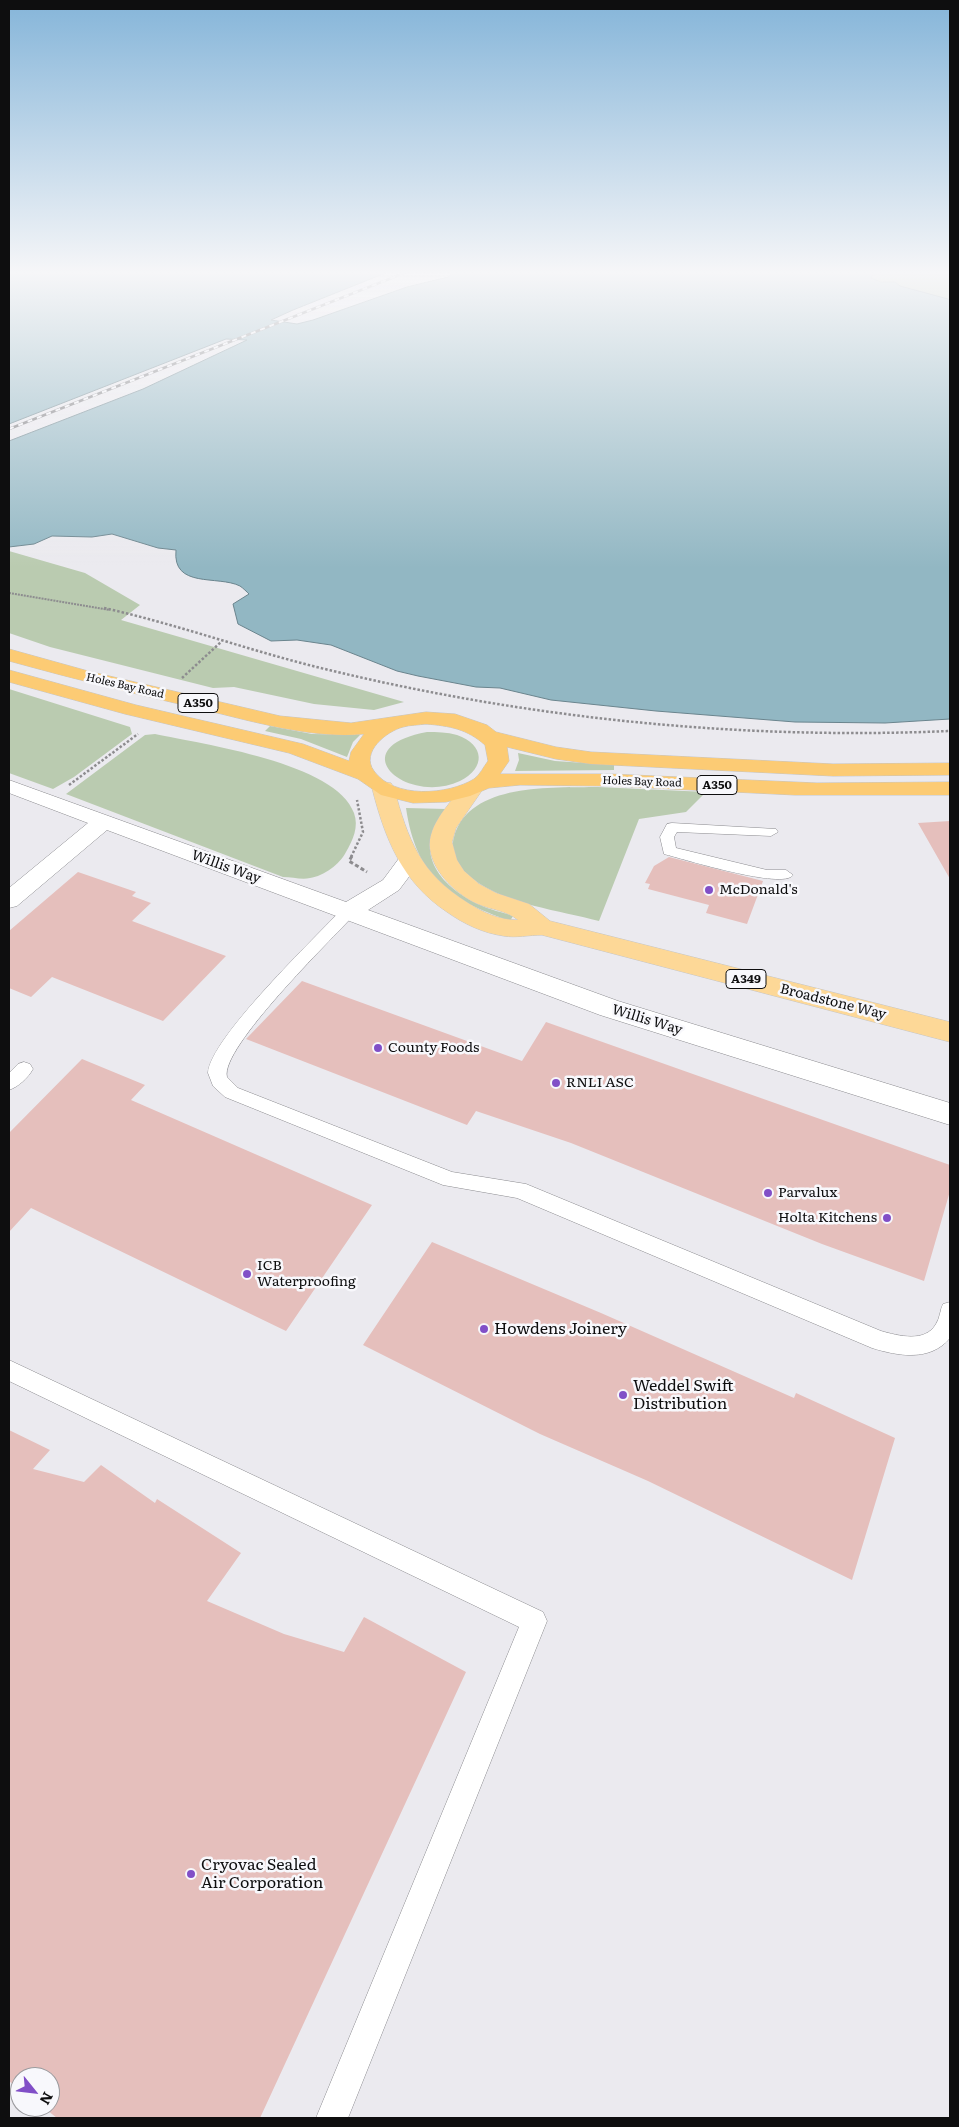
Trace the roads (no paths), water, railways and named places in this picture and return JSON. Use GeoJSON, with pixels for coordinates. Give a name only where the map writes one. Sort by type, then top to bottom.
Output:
{"type":"FeatureCollection","features":[{"type":"Feature","properties":{"kind":"highway","name":"Holes Bay Road"},"geometry":{"type":"LineString","coordinates":[[9,655],[84,676],[280,722],[351,729],[390,725]]}},
{"type":"Feature","properties":{"kind":"highway","name":"Holes Bay Road"},"geometry":{"type":"LineString","coordinates":[[9,676],[132,710],[296,748],[374,782]]}},
{"type":"Feature","properties":{"kind":"highway"},"geometry":{"type":"LineString","coordinates":[[422,718],[456,720],[471,724],[493,738],[500,749],[500,761],[495,772],[478,786],[451,795],[427,797],[403,795],[374,782],[360,764],[360,753],[371,737],[390,725],[422,718]]}},
{"type":"Feature","properties":{"kind":"highway","name":"Holes Bay Road"},"geometry":{"type":"LineString","coordinates":[[493,738],[556,753],[591,758],[824,769],[950,769]]}},
{"type":"Feature","properties":{"kind":"highway","name":"Holes Bay Road"},"geometry":{"type":"LineString","coordinates":[[478,786],[555,779],[644,781],[830,790],[950,789]]}},
{"type":"Feature","properties":{"kind":"main road","name":"Broadstone Way"},"geometry":{"type":"LineString","coordinates":[[374,782],[408,862],[422,881],[443,900],[472,916],[506,928],[542,927],[950,1032]]}},
{"type":"Feature","properties":{"kind":"main road","name":"Broadstone Way"},"geometry":{"type":"LineString","coordinates":[[478,786],[448,823],[441,841],[444,857],[452,872],[466,887],[487,898],[517,908],[542,927]]}},
{"type":"Feature","properties":{"kind":"street","name":"Willis Way"},"geometry":{"type":"LineString","coordinates":[[9,786],[609,1008],[950,1114]]}},
{"type":"Feature","properties":{"kind":"street"},"geometry":{"type":"LineString","coordinates":[[9,900],[104,821]]}},
{"type":"Feature","properties":{"kind":"street"},"geometry":{"type":"LineString","coordinates":[[349,911],[391,885],[408,862]]}},
{"type":"Feature","properties":{"kind":"lane"},"geometry":{"type":"LineString","coordinates":[[771,832],[672,827],[667,837],[669,851],[767,876],[786,875]]}},
{"type":"Feature","properties":{"kind":"lane"},"geometry":{"type":"LineString","coordinates":[[349,911],[237,1033],[220,1056],[216,1070],[222,1086],[235,1095],[450,1180],[519,1190],[872,1338],[898,1346],[919,1345],[936,1338],[945,1329],[950,1311]]}},
{"type":"Feature","properties":{"kind":"lane"},"geometry":{"type":"LineString","coordinates":[[9,1083],[24,1069]]}},
{"type":"Feature","properties":{"kind":"lane"},"geometry":{"type":"LineString","coordinates":[[9,1370],[534,1621],[332,2118]]}},
{"type":"Feature","properties":{"kind":"water"},"geometry":{"type":"Polygon","coordinates":[[[9,369],[149,369],[9,424],[9,369]]]}},
{"type":"Feature","properties":{"kind":"water"},"geometry":{"type":"Polygon","coordinates":[[[185,369],[950,369],[950,719],[885,723],[795,722],[656,711],[551,700],[500,688],[476,687],[397,671],[331,645],[297,640],[271,641],[238,624],[233,604],[249,594],[246,591],[240,586],[231,583],[189,576],[181,571],[177,562],[176,550],[158,548],[112,534],[92,537],[52,536],[34,544],[9,547],[9,441],[143,389],[185,369]]]}},
{"type":"Feature","properties":{"kind":"railway"},"geometry":{"type":"LineString","coordinates":[[9,429],[160,369]]}},
{"type":"Feature","properties":{"kind":"place","name":"McDonald's"},"geometry":{"type":"Point","coordinates":[709,890]}},
{"type":"Feature","properties":{"kind":"place","name":"County Foods"},"geometry":{"type":"Point","coordinates":[378,1048]}},
{"type":"Feature","properties":{"kind":"place","name":"RNLI ASC"},"geometry":{"type":"Point","coordinates":[556,1083]}},
{"type":"Feature","properties":{"kind":"place","name":"Parvalux"},"geometry":{"type":"Point","coordinates":[768,1193]}},
{"type":"Feature","properties":{"kind":"place","name":"Holta Kitchens"},"geometry":{"type":"Point","coordinates":[887,1218]}},
{"type":"Feature","properties":{"kind":"place","name":"ICB Waterproofing"},"geometry":{"type":"Point","coordinates":[247,1274]}},
{"type":"Feature","properties":{"kind":"place","name":"Howdens Joinery"},"geometry":{"type":"Point","coordinates":[484,1329]}},
{"type":"Feature","properties":{"kind":"place","name":"Weddel Swift Distribution"},"geometry":{"type":"Point","coordinates":[623,1395]}},
{"type":"Feature","properties":{"kind":"place","name":"Cryovac Sealed Air Corporation"},"geometry":{"type":"Point","coordinates":[191,1874]}}]}
